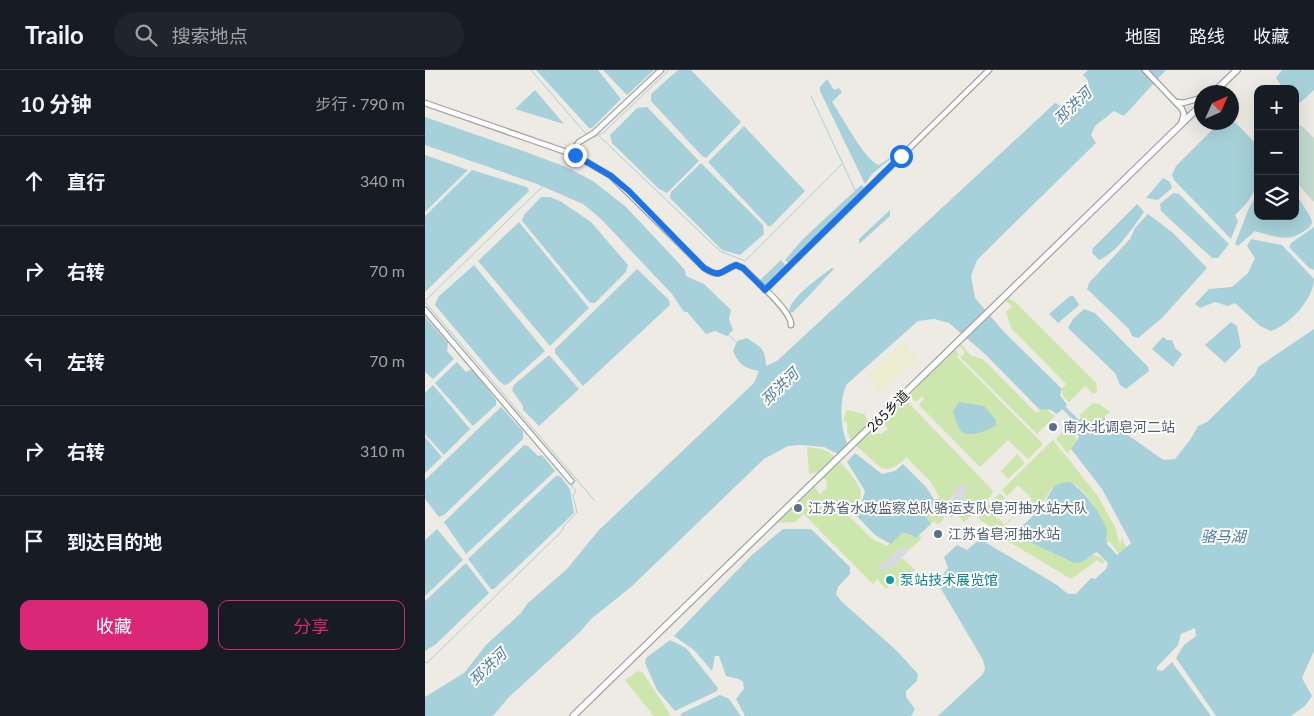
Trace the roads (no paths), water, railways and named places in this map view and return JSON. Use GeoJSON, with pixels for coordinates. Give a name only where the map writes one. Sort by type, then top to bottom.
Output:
{"type":"FeatureCollection","features":[{"type":"Feature","properties":{"kind":"street"},"geometry":{"type":"LineString","coordinates":[[571,153],[579,142],[594,134],[661,70]]}},
{"type":"Feature","properties":{"kind":"street"},"geometry":{"type":"LineString","coordinates":[[765,290],[989,70]]}},
{"type":"Feature","properties":{"kind":"street"},"geometry":{"type":"LineString","coordinates":[[1145,70],[1176,101],[1184,114],[1180,125]]}},
{"type":"Feature","properties":{"kind":"street"},"geometry":{"type":"LineString","coordinates":[[1221,85],[1237,70]]}},
{"type":"Feature","properties":{"kind":"street"},"geometry":{"type":"LineString","coordinates":[[1176,101],[1183,104],[1194,100]]}},
{"type":"Feature","properties":{"kind":"street"},"geometry":{"type":"LineString","coordinates":[[425,103],[571,153],[611,176],[704,268],[714,274],[721,274],[736,265],[743,268],[785,310],[791,325]]}},
{"type":"Feature","properties":{"kind":"street","name":"265乡道"},"geometry":{"type":"LineString","coordinates":[[573,716],[877,423],[1194,112]]}},
{"type":"Feature","properties":{"kind":"street"},"geometry":{"type":"LineString","coordinates":[[425,310],[571,481]]}},
{"type":"Feature","properties":{"kind":"water"},"geometry":{"type":"Polygon","coordinates":[[[536,70],[598,70],[621,99],[592,128],[589,128],[536,70]]]}},
{"type":"Feature","properties":{"kind":"water"},"geometry":{"type":"Polygon","coordinates":[[[603,70],[654,70],[627,95],[603,70]]]}},
{"type":"Feature","properties":{"kind":"water"},"geometry":{"type":"Polygon","coordinates":[[[678,70],[691,70],[741,122],[706,158],[651,101],[651,94],[678,70]]]}},
{"type":"Feature","properties":{"kind":"water","name":"邳洪河"},"geometry":{"type":"Polygon","coordinates":[[[1088,70],[1166,70],[1124,116],[1114,111],[1095,126],[1091,135],[1096,143],[977,260],[971,276],[975,298],[1004,332],[1062,389],[1060,395],[1067,405],[1057,414],[1049,409],[1040,410],[985,354],[949,323],[934,319],[918,321],[847,384],[844,390],[841,414],[843,431],[848,444],[838,454],[824,447],[801,445],[788,446],[764,459],[631,587],[591,619],[580,632],[508,698],[493,716],[425,716],[425,697],[464,673],[486,645],[520,614],[528,603],[567,569],[598,531],[754,383],[759,371],[746,367],[737,359],[733,351],[737,341],[747,338],[759,346],[765,355],[766,366],[777,361],[1055,103],[1065,108],[1077,100],[1087,88],[1088,80],[1083,75],[1088,70]]]}},
{"type":"Feature","properties":{"kind":"water"},"geometry":{"type":"Polygon","coordinates":[[[1282,70],[1314,70],[1314,90],[1299,103],[1299,85],[1281,85],[1276,78],[1282,70]]]}},
{"type":"Feature","properties":{"kind":"water"},"geometry":{"type":"Polygon","coordinates":[[[827,79],[834,90],[839,88],[842,92],[832,102],[854,137],[873,162],[879,165],[897,153],[872,174],[865,184],[820,91],[820,87],[827,79]]]}},
{"type":"Feature","properties":{"kind":"water"},"geometry":{"type":"Polygon","coordinates":[[[535,90],[564,124],[515,109],[535,90]]]}},
{"type":"Feature","properties":{"kind":"water"},"geometry":{"type":"Polygon","coordinates":[[[647,107],[699,161],[667,193],[659,189],[612,143],[610,135],[637,108],[647,107]]]}},
{"type":"Feature","properties":{"kind":"water"},"geometry":{"type":"Polygon","coordinates":[[[425,117],[566,167],[593,181],[626,207],[685,270],[686,276],[704,284],[731,310],[729,319],[733,330],[727,336],[715,331],[706,334],[687,312],[684,312],[672,294],[601,219],[583,204],[537,184],[425,145],[425,117]]]}},
{"type":"Feature","properties":{"kind":"water"},"geometry":{"type":"Polygon","coordinates":[[[744,126],[805,191],[771,226],[768,226],[708,162],[744,126]]]}},
{"type":"Feature","properties":{"kind":"water"},"geometry":{"type":"Polygon","coordinates":[[[1239,126],[1254,142],[1254,192],[1235,215],[1238,221],[1231,239],[1174,180],[1172,175],[1176,166],[1212,130],[1239,130],[1239,126]]]}},
{"type":"Feature","properties":{"kind":"water"},"geometry":{"type":"Polygon","coordinates":[[[425,155],[468,170],[425,212],[425,155]]]}},
{"type":"Feature","properties":{"kind":"water"},"geometry":{"type":"Polygon","coordinates":[[[701,163],[763,225],[764,234],[740,255],[722,250],[670,198],[671,192],[701,163]]]}},
{"type":"Feature","properties":{"kind":"water"},"geometry":{"type":"Polygon","coordinates":[[[472,170],[527,187],[529,191],[425,292],[425,216],[472,170]]]}},
{"type":"Feature","properties":{"kind":"water"},"geometry":{"type":"Polygon","coordinates":[[[1163,178],[1170,182],[1172,188],[1158,200],[1146,198],[1163,178]]]}},
{"type":"Feature","properties":{"kind":"water"},"geometry":{"type":"Polygon","coordinates":[[[861,185],[865,188],[861,193],[789,263],[785,260],[803,239],[861,185]]]}},
{"type":"Feature","properties":{"kind":"water"},"geometry":{"type":"Polygon","coordinates":[[[1173,193],[1179,194],[1229,244],[1218,258],[1212,258],[1161,211],[1160,204],[1173,193]]]}},
{"type":"Feature","properties":{"kind":"water"},"geometry":{"type":"Polygon","coordinates":[[[541,197],[550,197],[560,201],[591,222],[628,265],[626,272],[595,303],[590,303],[522,221],[524,215],[541,197]]]}},
{"type":"Feature","properties":{"kind":"water"},"geometry":{"type":"Polygon","coordinates":[[[1299,198],[1312,222],[1308,228],[1295,236],[1284,238],[1255,231],[1238,246],[1235,244],[1254,200],[1254,220],[1299,220],[1299,198]]]}},
{"type":"Feature","properties":{"kind":"water"},"geometry":{"type":"Polygon","coordinates":[[[1137,204],[1144,212],[1118,246],[1106,257],[1099,260],[1092,253],[1093,248],[1137,204]]]}},
{"type":"Feature","properties":{"kind":"water"},"geometry":{"type":"Polygon","coordinates":[[[890,210],[890,216],[859,244],[859,239],[890,210]]]}},
{"type":"Feature","properties":{"kind":"water"},"geometry":{"type":"Polygon","coordinates":[[[1148,214],[1173,233],[1207,268],[1162,318],[1138,338],[1132,336],[1129,329],[1087,289],[1089,283],[1130,239],[1135,228],[1148,214]]]}},
{"type":"Feature","properties":{"kind":"water"},"geometry":{"type":"Polygon","coordinates":[[[519,222],[589,308],[550,346],[478,261],[519,222]]]}},
{"type":"Feature","properties":{"kind":"water"},"geometry":{"type":"Polygon","coordinates":[[[1314,227],[1314,270],[1309,268],[1289,247],[1291,243],[1314,227]]]}},
{"type":"Feature","properties":{"kind":"water"},"geometry":{"type":"Polygon","coordinates":[[[1251,239],[1282,245],[1314,279],[1310,294],[1300,310],[1286,323],[1271,331],[1260,326],[1235,303],[1228,306],[1215,302],[1200,308],[1195,304],[1209,289],[1232,287],[1248,273],[1255,258],[1247,246],[1251,239]]]}},
{"type":"Feature","properties":{"kind":"water"},"geometry":{"type":"Polygon","coordinates":[[[781,260],[786,266],[764,287],[759,281],[781,260]]]}},
{"type":"Feature","properties":{"kind":"water"},"geometry":{"type":"Polygon","coordinates":[[[474,265],[545,351],[508,384],[504,385],[499,381],[435,305],[438,297],[474,265]]]}},
{"type":"Feature","properties":{"kind":"water"},"geometry":{"type":"Polygon","coordinates":[[[832,268],[834,269],[792,313],[789,311],[800,294],[832,268]]]}},
{"type":"Feature","properties":{"kind":"water"},"geometry":{"type":"Polygon","coordinates":[[[637,269],[669,300],[670,305],[583,386],[555,353],[555,349],[637,269]]]}},
{"type":"Feature","properties":{"kind":"water"},"geometry":{"type":"Polygon","coordinates":[[[1070,296],[1073,296],[1079,304],[1058,323],[1049,314],[1070,296]]]}},
{"type":"Feature","properties":{"kind":"water"},"geometry":{"type":"Polygon","coordinates":[[[1084,309],[1095,313],[1148,367],[1149,371],[1126,389],[1120,385],[1115,373],[1068,328],[1073,319],[1084,309]]]}},
{"type":"Feature","properties":{"kind":"water"},"geometry":{"type":"Polygon","coordinates":[[[425,317],[448,343],[447,351],[454,359],[433,379],[425,372],[425,317]]]}},
{"type":"Feature","properties":{"kind":"water"},"geometry":{"type":"Polygon","coordinates":[[[1231,322],[1237,326],[1241,347],[1225,363],[1205,345],[1231,322]]]}},
{"type":"Feature","properties":{"kind":"water","name":"骆马湖"},"geometry":{"type":"Polygon","coordinates":[[[1314,329],[1314,651],[1302,678],[1312,696],[1305,706],[1291,716],[1216,716],[1176,658],[1184,645],[1196,636],[1195,628],[1181,634],[1178,645],[1157,667],[1157,670],[1162,671],[1172,662],[1211,716],[938,716],[983,674],[985,668],[983,660],[937,582],[948,568],[944,557],[957,545],[967,550],[980,539],[1057,585],[1068,594],[1076,594],[1091,578],[1095,579],[1106,569],[1108,563],[1097,552],[1083,561],[1072,562],[1030,542],[1019,533],[1019,529],[1042,507],[1054,487],[1058,484],[1069,482],[1086,496],[1102,519],[1107,532],[1107,544],[1117,555],[1131,543],[1102,489],[1071,449],[1079,437],[1073,426],[1081,418],[1093,423],[1104,418],[1164,460],[1175,459],[1198,426],[1207,422],[1255,375],[1258,367],[1314,329]]]}},
{"type":"Feature","properties":{"kind":"water"},"geometry":{"type":"Polygon","coordinates":[[[1163,337],[1167,340],[1172,340],[1175,348],[1182,354],[1173,367],[1152,349],[1163,337]]]}},
{"type":"Feature","properties":{"kind":"water"},"geometry":{"type":"Polygon","coordinates":[[[549,355],[579,389],[539,426],[523,410],[523,406],[512,390],[514,385],[549,355]]]}},
{"type":"Feature","properties":{"kind":"water"},"geometry":{"type":"Polygon","coordinates":[[[457,362],[466,372],[473,371],[496,400],[496,405],[473,426],[435,383],[457,362]]]}},
{"type":"Feature","properties":{"kind":"water"},"geometry":{"type":"Polygon","coordinates":[[[433,385],[470,429],[444,455],[425,434],[425,393],[433,385]]]}},
{"type":"Feature","properties":{"kind":"water"},"geometry":{"type":"Polygon","coordinates":[[[959,402],[984,406],[996,420],[996,425],[979,433],[964,433],[958,427],[953,411],[959,402]]]}},
{"type":"Feature","properties":{"kind":"water"},"geometry":{"type":"Polygon","coordinates":[[[501,407],[523,431],[523,439],[444,515],[439,517],[425,499],[425,480],[501,407]]]}},
{"type":"Feature","properties":{"kind":"water"},"geometry":{"type":"Polygon","coordinates":[[[425,437],[442,457],[425,473],[425,437]]]}},
{"type":"Feature","properties":{"kind":"water"},"geometry":{"type":"Polygon","coordinates":[[[524,445],[528,446],[538,456],[542,455],[555,471],[466,554],[444,522],[524,445]]]}},
{"type":"Feature","properties":{"kind":"water"},"geometry":{"type":"Polygon","coordinates":[[[855,453],[882,474],[895,471],[903,464],[926,487],[935,501],[924,514],[931,524],[916,538],[902,533],[891,544],[875,535],[853,512],[862,502],[865,491],[847,462],[855,453]]]}},
{"type":"Feature","properties":{"kind":"water"},"geometry":{"type":"Polygon","coordinates":[[[556,476],[560,476],[570,489],[574,513],[494,589],[491,589],[468,559],[556,476]]]}},
{"type":"Feature","properties":{"kind":"water"},"geometry":{"type":"Polygon","coordinates":[[[437,529],[463,560],[425,596],[425,540],[437,529]]]}},
{"type":"Feature","properties":{"kind":"water"},"geometry":{"type":"Polygon","coordinates":[[[783,529],[811,529],[850,567],[850,574],[838,587],[836,594],[841,601],[896,650],[918,674],[917,681],[906,691],[906,697],[915,709],[911,716],[745,716],[736,699],[744,689],[743,682],[726,676],[719,656],[715,656],[712,671],[694,650],[674,636],[752,555],[783,529]]]}},
{"type":"Feature","properties":{"kind":"water"},"geometry":{"type":"Polygon","coordinates":[[[466,563],[489,593],[436,644],[425,651],[425,601],[466,563]]]}},
{"type":"Feature","properties":{"kind":"water"},"geometry":{"type":"Polygon","coordinates":[[[670,640],[686,648],[718,688],[717,691],[675,711],[657,690],[645,663],[646,658],[670,640]]]}},
{"type":"Feature","properties":{"kind":"water"},"geometry":{"type":"Polygon","coordinates":[[[720,695],[729,699],[741,716],[682,716],[680,714],[720,695]]]}},
{"type":"Feature","properties":{"kind":"waterway"},"geometry":{"type":"LineString","coordinates":[[531,70],[586,134]]}},
{"type":"Feature","properties":{"kind":"waterway"},"geometry":{"type":"LineString","coordinates":[[592,138],[603,133],[669,70]]}},
{"type":"Feature","properties":{"kind":"waterway"},"geometry":{"type":"LineString","coordinates":[[811,96],[855,190]]}},
{"type":"Feature","properties":{"kind":"waterway"},"geometry":{"type":"LineString","coordinates":[[599,136],[720,251],[745,261],[842,164]]}},
{"type":"Feature","properties":{"kind":"waterway"},"geometry":{"type":"LineString","coordinates":[[425,301],[543,186]]}},
{"type":"Feature","properties":{"kind":"waterway"},"geometry":{"type":"LineString","coordinates":[[425,302],[595,501]]}},
{"type":"Feature","properties":{"kind":"waterway"},"geometry":{"type":"LineString","coordinates":[[728,334],[736,342]]}},
{"type":"Feature","properties":{"kind":"waterway"},"geometry":{"type":"LineString","coordinates":[[1062,406],[1080,424]]}},
{"type":"Feature","properties":{"kind":"waterway"},"geometry":{"type":"LineString","coordinates":[[425,662],[427,663],[562,531],[564,526],[577,512],[573,496],[576,491],[571,485],[576,480]]}},
{"type":"Feature","properties":{"kind":"place","name":"南水北调皂河二站"},"geometry":{"type":"Point","coordinates":[1053,427]}},
{"type":"Feature","properties":{"kind":"place","name":"江苏省水政监察总队骆运支队皂河抽水站大队"},"geometry":{"type":"Point","coordinates":[798,508]}},
{"type":"Feature","properties":{"kind":"place","name":"江苏省皂河抽水站"},"geometry":{"type":"Point","coordinates":[938,534]}},
{"type":"Feature","properties":{"kind":"place","name":"泵站技术展览馆"},"geometry":{"type":"Point","coordinates":[890,580]}}]}
